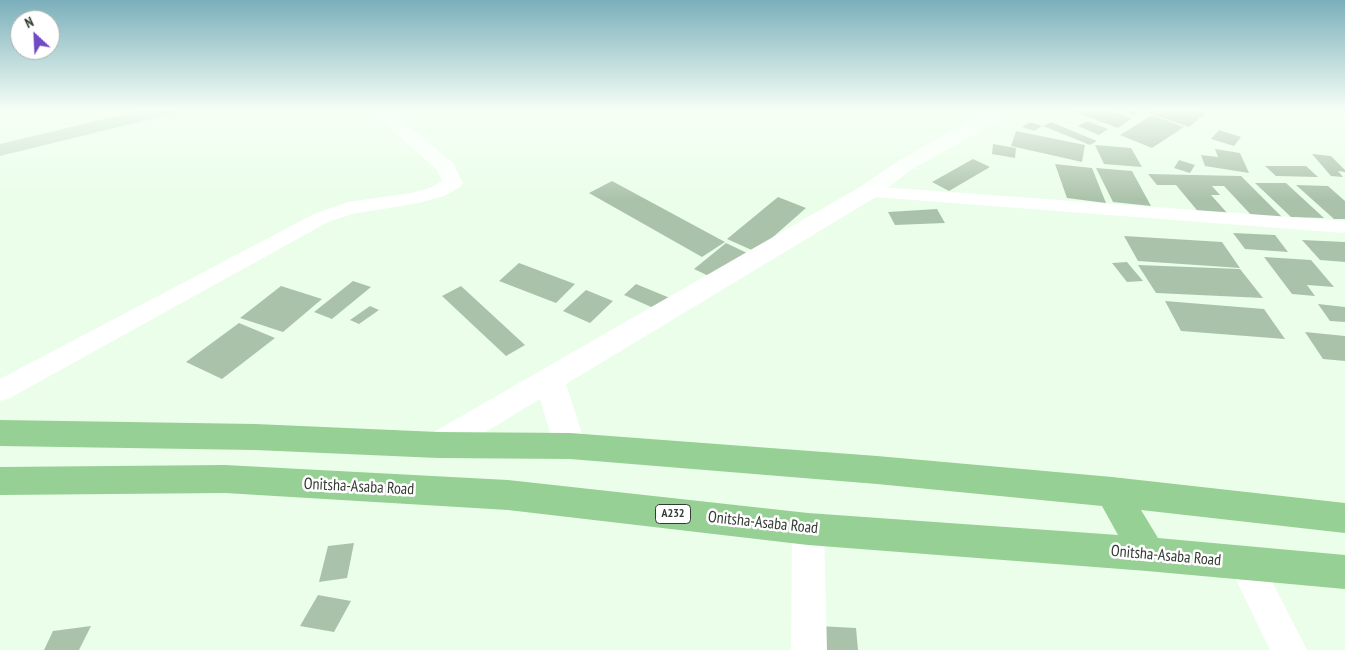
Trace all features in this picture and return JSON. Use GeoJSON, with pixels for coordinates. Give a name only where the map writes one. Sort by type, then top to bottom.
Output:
{"type":"FeatureCollection","features":[{"type":"Feature","properties":{"kind":"highway"},"geometry":{"type":"LineString","coordinates":[[0,433],[255,437],[438,445],[570,446],[877,470],[1112,492],[1345,518]]}},
{"type":"Feature","properties":{"kind":"highway","name":"Onitsha-Asaba Road"},"geometry":{"type":"LineString","coordinates":[[0,481],[225,479],[498,495],[808,529],[1147,554],[1345,572]]}},
{"type":"Feature","properties":{"kind":"highway"},"geometry":{"type":"LineString","coordinates":[[1112,492],[1147,554]]}},
{"type":"Feature","properties":{"kind":"main road"},"geometry":{"type":"LineString","coordinates":[[0,150],[43,139]]}},
{"type":"Feature","properties":{"kind":"street"},"geometry":{"type":"LineString","coordinates":[[0,391],[320,218],[348,208],[412,199],[437,192],[453,183],[446,167],[415,139]]}},
{"type":"Feature","properties":{"kind":"street"},"geometry":{"type":"LineString","coordinates":[[438,445],[868,192],[905,165],[952,139]]}},
{"type":"Feature","properties":{"kind":"street"},"geometry":{"type":"LineString","coordinates":[[868,192],[1345,227]]}},
{"type":"Feature","properties":{"kind":"street"},"geometry":{"type":"LineString","coordinates":[[550,379],[570,446]]}},
{"type":"Feature","properties":{"kind":"street"},"geometry":{"type":"LineString","coordinates":[[808,529],[809,650]]}},
{"type":"Feature","properties":{"kind":"street"},"geometry":{"type":"LineString","coordinates":[[1245,563],[1289,650]]}},
{"type":"Feature","properties":{"kind":"building"},"geometry":{"type":"Polygon","coordinates":[[[1013,139],[1057,139],[1085,145],[1082,162],[1011,146],[1013,139]]]}},
{"type":"Feature","properties":{"kind":"building"},"geometry":{"type":"Polygon","coordinates":[[[1076,139],[1097,141],[1090,145],[1076,139]]]}},
{"type":"Feature","properties":{"kind":"building"},"geometry":{"type":"Polygon","coordinates":[[[1131,139],[1165,139],[1152,148],[1131,139]]]}},
{"type":"Feature","properties":{"kind":"building"},"geometry":{"type":"Polygon","coordinates":[[[1212,139],[1239,139],[1234,146],[1212,139]]]}},
{"type":"Feature","properties":{"kind":"building"},"geometry":{"type":"Polygon","coordinates":[[[993,144],[1016,148],[1015,158],[992,154],[993,144]]]}},
{"type":"Feature","properties":{"kind":"building"},"geometry":{"type":"Polygon","coordinates":[[[1095,145],[1131,148],[1142,167],[1104,164],[1095,145]]]}},
{"type":"Feature","properties":{"kind":"building"},"geometry":{"type":"Polygon","coordinates":[[[1215,149],[1240,153],[1249,173],[1205,166],[1201,155],[1218,157],[1215,149]]]}},
{"type":"Feature","properties":{"kind":"building"},"geometry":{"type":"Polygon","coordinates":[[[1312,154],[1331,156],[1345,170],[1345,172],[1338,171],[1343,177],[1331,176],[1312,154]]]}},
{"type":"Feature","properties":{"kind":"building"},"geometry":{"type":"Polygon","coordinates":[[[973,159],[990,167],[949,191],[932,182],[973,159]]]}},
{"type":"Feature","properties":{"kind":"building"},"geometry":{"type":"Polygon","coordinates":[[[1179,160],[1195,165],[1190,173],[1174,168],[1179,160]]]}},
{"type":"Feature","properties":{"kind":"building"},"geometry":{"type":"Polygon","coordinates":[[[1055,164],[1092,168],[1106,203],[1067,198],[1055,164]]]}},
{"type":"Feature","properties":{"kind":"building"},"geometry":{"type":"Polygon","coordinates":[[[1265,166],[1306,166],[1318,177],[1276,176],[1265,166]]]}},
{"type":"Feature","properties":{"kind":"building"},"geometry":{"type":"Polygon","coordinates":[[[1096,168],[1132,171],[1151,206],[1113,202],[1096,168]]]}},
{"type":"Feature","properties":{"kind":"building"},"geometry":{"type":"Polygon","coordinates":[[[1148,174],[1241,176],[1282,217],[1253,217],[1224,186],[1212,186],[1220,195],[1211,195],[1229,215],[1201,215],[1176,185],[1157,185],[1148,174]]]}},
{"type":"Feature","properties":{"kind":"building"},"geometry":{"type":"Polygon","coordinates":[[[612,181],[725,242],[702,257],[589,193],[612,181]]]}},
{"type":"Feature","properties":{"kind":"building"},"geometry":{"type":"Polygon","coordinates":[[[1255,183],[1286,183],[1324,218],[1291,217],[1255,183]]]}},
{"type":"Feature","properties":{"kind":"building"},"geometry":{"type":"Polygon","coordinates":[[[1296,185],[1328,186],[1345,201],[1345,219],[1334,219],[1296,185]]]}},
{"type":"Feature","properties":{"kind":"building"},"geometry":{"type":"Polygon","coordinates":[[[778,197],[806,208],[756,252],[727,239],[778,197]]]}},
{"type":"Feature","properties":{"kind":"building"},"geometry":{"type":"Polygon","coordinates":[[[937,209],[945,223],[895,225],[888,212],[937,209]]]}},
{"type":"Feature","properties":{"kind":"building"},"geometry":{"type":"Polygon","coordinates":[[[1233,233],[1275,235],[1288,252],[1245,249],[1233,233]]]}},
{"type":"Feature","properties":{"kind":"building"},"geometry":{"type":"Polygon","coordinates":[[[1124,236],[1222,242],[1240,268],[1138,261],[1124,236]]]}},
{"type":"Feature","properties":{"kind":"building"},"geometry":{"type":"Polygon","coordinates":[[[1302,240],[1345,242],[1345,262],[1320,260],[1302,240]]]}},
{"type":"Feature","properties":{"kind":"building"},"geometry":{"type":"Polygon","coordinates":[[[726,243],[747,253],[715,279],[694,269],[726,243]]]}},
{"type":"Feature","properties":{"kind":"building"},"geometry":{"type":"Polygon","coordinates":[[[1264,257],[1311,260],[1334,287],[1307,285],[1315,296],[1292,294],[1264,257]]]}},
{"type":"Feature","properties":{"kind":"building"},"geometry":{"type":"Polygon","coordinates":[[[1127,262],[1143,281],[1127,282],[1112,263],[1127,262]]]}},
{"type":"Feature","properties":{"kind":"building"},"geometry":{"type":"Polygon","coordinates":[[[519,263],[575,284],[556,303],[499,281],[519,263]]]}},
{"type":"Feature","properties":{"kind":"building"},"geometry":{"type":"Polygon","coordinates":[[[1138,265],[1240,269],[1263,298],[1156,293],[1138,265]]]}},
{"type":"Feature","properties":{"kind":"building"},"geometry":{"type":"Polygon","coordinates":[[[353,281],[371,287],[332,319],[314,312],[353,281]]]}},
{"type":"Feature","properties":{"kind":"building"},"geometry":{"type":"Polygon","coordinates":[[[636,284],[670,298],[658,310],[624,295],[636,284]]]}},
{"type":"Feature","properties":{"kind":"building"},"geometry":{"type":"Polygon","coordinates":[[[281,286],[322,299],[283,332],[240,318],[281,286]]]}},
{"type":"Feature","properties":{"kind":"building"},"geometry":{"type":"Polygon","coordinates":[[[461,286],[525,345],[506,356],[442,296],[461,286]]]}},
{"type":"Feature","properties":{"kind":"building"},"geometry":{"type":"Polygon","coordinates":[[[586,290],[613,301],[590,323],[563,311],[586,290]]]}},
{"type":"Feature","properties":{"kind":"building"},"geometry":{"type":"Polygon","coordinates":[[[1165,301],[1264,309],[1285,339],[1181,331],[1165,301]]]}},
{"type":"Feature","properties":{"kind":"building"},"geometry":{"type":"Polygon","coordinates":[[[1318,304],[1345,307],[1345,322],[1330,321],[1318,304]]]}},
{"type":"Feature","properties":{"kind":"building"},"geometry":{"type":"Polygon","coordinates":[[[370,306],[379,310],[359,324],[350,320],[370,306]]]}},
{"type":"Feature","properties":{"kind":"building"},"geometry":{"type":"Polygon","coordinates":[[[239,323],[275,338],[222,379],[186,362],[239,323]]]}},
{"type":"Feature","properties":{"kind":"building"},"geometry":{"type":"Polygon","coordinates":[[[1305,332],[1345,336],[1345,361],[1323,359],[1305,332]]]}},
{"type":"Feature","properties":{"kind":"building"},"geometry":{"type":"Polygon","coordinates":[[[354,543],[347,578],[319,582],[328,546],[354,543]]]}},
{"type":"Feature","properties":{"kind":"building"},"geometry":{"type":"Polygon","coordinates":[[[318,595],[351,601],[334,632],[300,626],[318,595]]]}},
{"type":"Feature","properties":{"kind":"building"},"geometry":{"type":"Polygon","coordinates":[[[91,626],[79,650],[44,650],[53,631],[91,626]]]}},
{"type":"Feature","properties":{"kind":"building"},"geometry":{"type":"Polygon","coordinates":[[[818,626],[856,628],[858,650],[820,650],[818,626]]]}}]}
